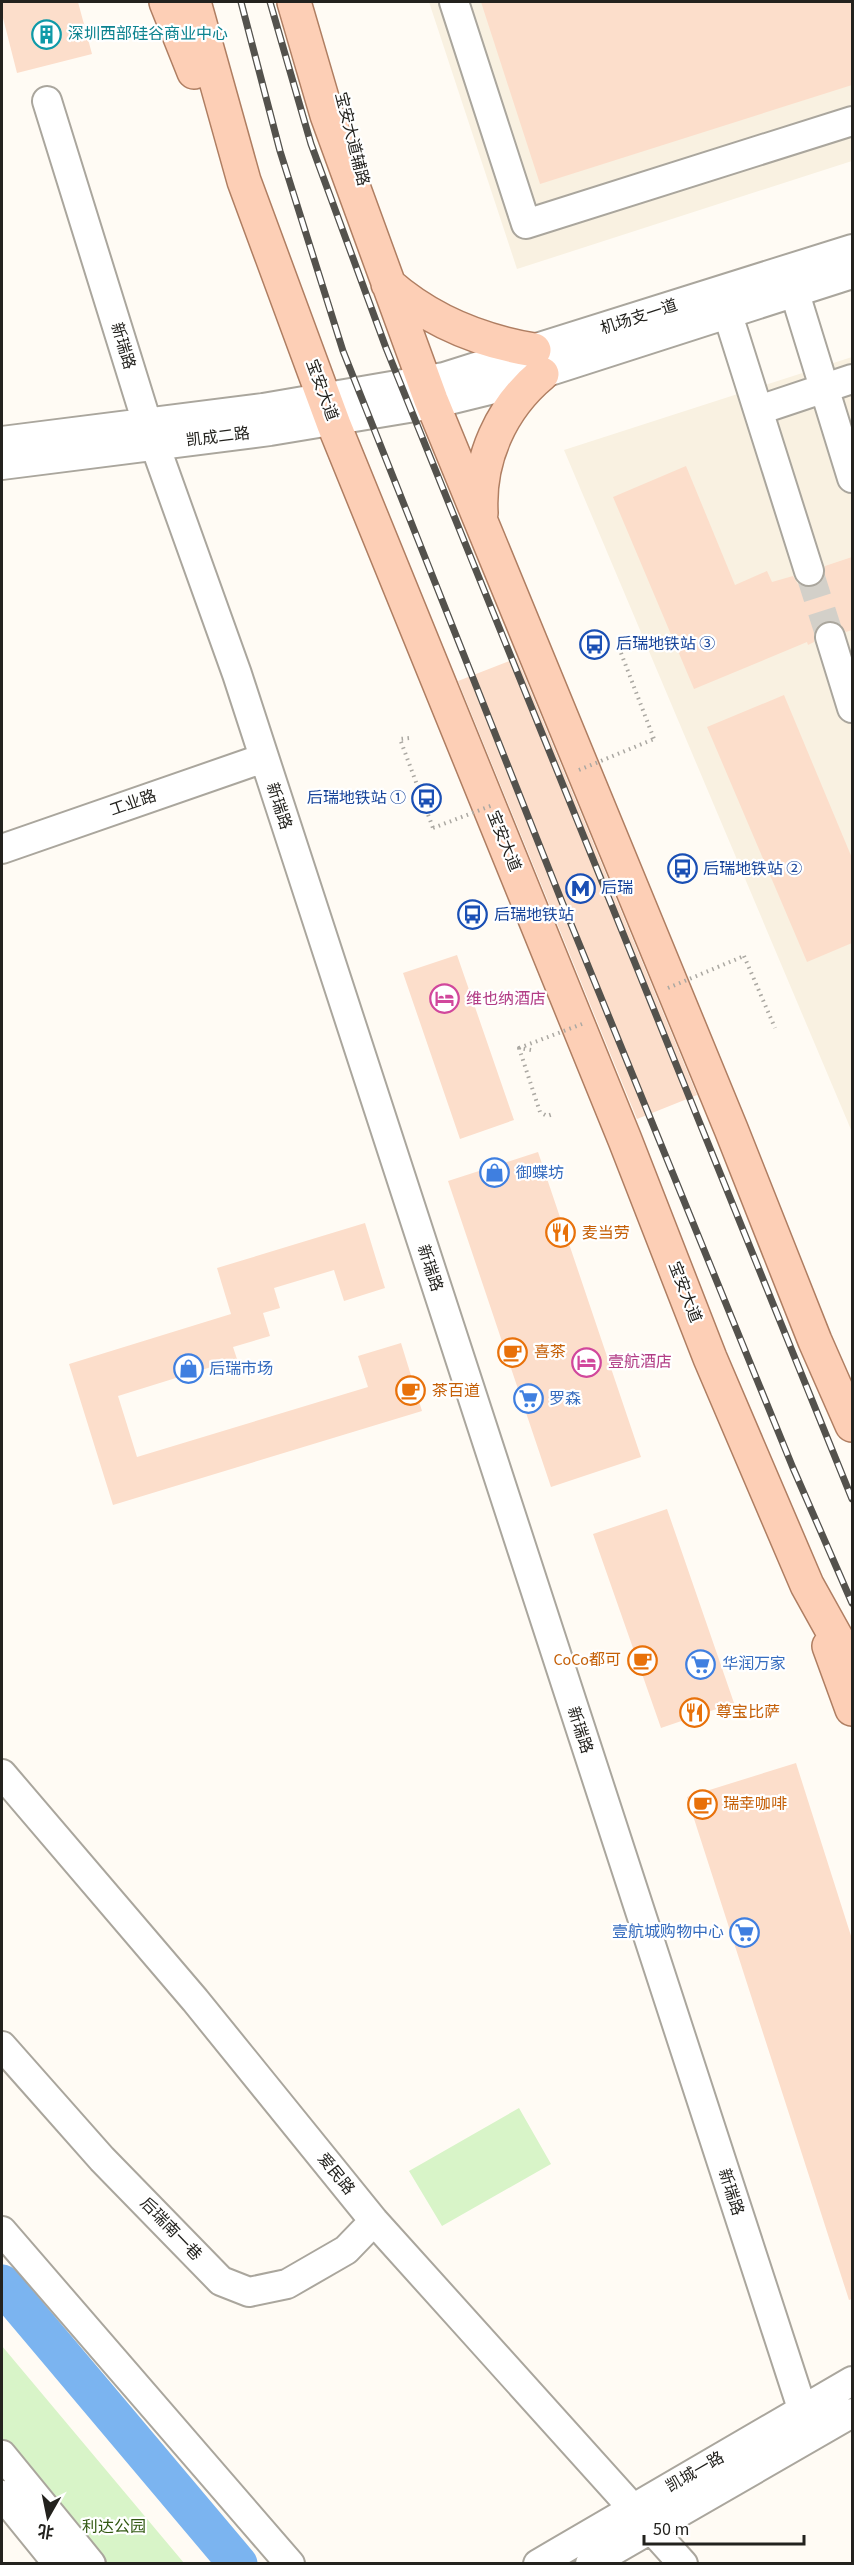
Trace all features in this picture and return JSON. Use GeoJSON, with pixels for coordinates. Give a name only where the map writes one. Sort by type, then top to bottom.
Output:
{"type":"FeatureCollection","features":[{"type":"Feature","properties":{"kind":"main road"},"geometry":{"type":"LineString","coordinates":[[166,2],[189,61],[244,181]]}},
{"type":"Feature","properties":{"kind":"main road","name":"宝安大道"},"geometry":{"type":"LineString","coordinates":[[194,2],[244,181],[329,409],[626,1140],[710,1358],[807,1585],[852,1666]]}},
{"type":"Feature","properties":{"kind":"main road"},"geometry":{"type":"LineString","coordinates":[[294,2],[327,115],[428,393],[731,1129],[815,1341],[852,1425]]}},
{"type":"Feature","properties":{"kind":"main road","name":"宝安大道辅路"},"geometry":{"type":"LineString","coordinates":[[318,2],[387,280]]}},
{"type":"Feature","properties":{"kind":"main road"},"geometry":{"type":"LineString","coordinates":[[387,280],[416,307],[448,325],[538,362],[495,435],[481,488],[484,529]]}},
{"type":"Feature","properties":{"kind":"main road"},"geometry":{"type":"LineString","coordinates":[[807,1585],[852,1709]]}},
{"type":"Feature","properties":{"kind":"street"},"geometry":{"type":"LineString","coordinates":[[454,2],[526,224],[852,121]]}},
{"type":"Feature","properties":{"kind":"street","name":"新瑞路"},"geometry":{"type":"LineString","coordinates":[[46,101],[151,434],[264,758],[807,2423]]}},
{"type":"Feature","properties":{"kind":"street","name":"机场支一道"},"geometry":{"type":"LineString","coordinates":[[428,393],[538,362],[791,281],[852,249]]}},
{"type":"Feature","properties":{"kind":"street","name":"机场支一道"},"geometry":{"type":"LineString","coordinates":[[791,281],[852,274]]}},
{"type":"Feature","properties":{"kind":"street"},"geometry":{"type":"LineString","coordinates":[[791,281],[852,478]]}},
{"type":"Feature","properties":{"kind":"street"},"geometry":{"type":"LineString","coordinates":[[724,303],[809,571]]}},
{"type":"Feature","properties":{"kind":"street"},"geometry":{"type":"LineString","coordinates":[[759,410],[852,380]]}},
{"type":"Feature","properties":{"kind":"street","name":"凯成二路"},"geometry":{"type":"LineString","coordinates":[[2,465],[151,434],[428,393]]}},
{"type":"Feature","properties":{"kind":"street","name":"凯成二路"},"geometry":{"type":"LineString","coordinates":[[2,441],[151,434]]}},
{"type":"Feature","properties":{"kind":"street"},"geometry":{"type":"LineString","coordinates":[[830,637],[852,708]]}},
{"type":"Feature","properties":{"kind":"street","name":"工业路"},"geometry":{"type":"LineString","coordinates":[[2,849],[264,758]]}},
{"type":"Feature","properties":{"kind":"street","name":"爱民路"},"geometry":{"type":"LineString","coordinates":[[2,1774],[195,2000],[374,2221],[683,2564]]}},
{"type":"Feature","properties":{"kind":"street","name":"后瑞南一巷"},"geometry":{"type":"LineString","coordinates":[[2,2046],[102,2158],[221,2281],[249,2292],[287,2284],[346,2250],[374,2221]]}},
{"type":"Feature","properties":{"kind":"street"},"geometry":{"type":"LineString","coordinates":[[2,2231],[290,2564]]}},
{"type":"Feature","properties":{"kind":"street","name":"凯城一路"},"geometry":{"type":"LineString","coordinates":[[538,2564],[641,2519],[807,2423],[852,2381]]}},
{"type":"Feature","properties":{"kind":"street","name":"凯城一路"},"geometry":{"type":"LineString","coordinates":[[807,2423],[852,2412]]}},
{"type":"Feature","properties":{"kind":"street"},"geometry":{"type":"LineString","coordinates":[[2,2455],[92,2564]]}},
{"type":"Feature","properties":{"kind":"street"},"geometry":{"type":"LineString","coordinates":[[2,2495],[58,2564]]}},
{"type":"Feature","properties":{"kind":"street","name":"凯城一路"},"geometry":{"type":"LineString","coordinates":[[590,2564],[641,2519]]}},
{"type":"Feature","properties":{"kind":"path"},"geometry":{"type":"LineString","coordinates":[[579,770],[654,739],[621,653]]}},
{"type":"Feature","properties":{"kind":"path"},"geometry":{"type":"LineString","coordinates":[[409,738],[400,740],[433,828],[493,805]]}},
{"type":"Feature","properties":{"kind":"path"},"geometry":{"type":"LineString","coordinates":[[668,988],[744,956],[775,1028]]}},
{"type":"Feature","properties":{"kind":"path"},"geometry":{"type":"LineString","coordinates":[[519,1048],[582,1024]]}},
{"type":"Feature","properties":{"kind":"path"},"geometry":{"type":"LineString","coordinates":[[519,1048],[531,1050]]}},
{"type":"Feature","properties":{"kind":"path"},"geometry":{"type":"LineString","coordinates":[[519,1048],[540,1113],[547,1116],[553,1114]]}},
{"type":"Feature","properties":{"kind":"shaded area"},"geometry":{"type":"Polygon","coordinates":[[[429,2],[852,2],[852,161],[517,269],[429,2]]]}},
{"type":"Feature","properties":{"kind":"shaded area"},"geometry":{"type":"Polygon","coordinates":[[[852,357],[852,1132],[564,450],[852,357]]]}},
{"type":"Feature","properties":{"kind":"green space"},"geometry":{"type":"Polygon","coordinates":[[[519,2108],[551,2164],[442,2226],[409,2171],[519,2108]]]}},
{"type":"Feature","properties":{"kind":"green space","name":"利达公园"},"geometry":{"type":"Polygon","coordinates":[[[2,2346],[184,2563],[105,2563],[2,2439],[2,2346]]]}},
{"type":"Feature","properties":{"kind":"building","name":"深圳西部硅谷商业中心"},"geometry":{"type":"Polygon","coordinates":[[[2,2],[78,2],[92,54],[17,73],[2,14],[2,2]]]}},
{"type":"Feature","properties":{"kind":"building"},"geometry":{"type":"Polygon","coordinates":[[[481,2],[852,2],[852,85],[540,184],[481,2]]]}},
{"type":"Feature","properties":{"kind":"building"},"geometry":{"type":"Polygon","coordinates":[[[686,466],[735,585],[767,571],[772,582],[793,576],[798,584],[813,587],[822,582],[825,566],[852,557],[852,630],[846,632],[834,621],[825,621],[814,633],[814,642],[808,645],[807,642],[694,689],[613,497],[686,466]]]}},
{"type":"Feature","properties":{"kind":"building","name":"后瑞"},"geometry":{"type":"Polygon","coordinates":[[[517,658],[697,1095],[637,1119],[458,681],[517,658]]]}},
{"type":"Feature","properties":{"kind":"building"},"geometry":{"type":"Polygon","coordinates":[[[784,695],[852,858],[852,943],[807,962],[707,727],[784,695]]]}},
{"type":"Feature","properties":{"kind":"building"},"geometry":{"type":"Polygon","coordinates":[[[457,955],[514,1120],[460,1139],[403,973],[457,955]]]}},
{"type":"Feature","properties":{"kind":"building"},"geometry":{"type":"Polygon","coordinates":[[[538,1152],[641,1457],[551,1487],[448,1181],[538,1152]]]}},
{"type":"Feature","properties":{"kind":"building"},"geometry":{"type":"Polygon","coordinates":[[[365,1223],[385,1288],[344,1301],[334,1270],[274,1288],[280,1308],[263,1313],[270,1336],[233,1347],[237,1359],[118,1396],[137,1457],[368,1387],[358,1356],[401,1343],[422,1411],[113,1505],[69,1364],[231,1314],[217,1268],[365,1223]]]}},
{"type":"Feature","properties":{"kind":"building"},"geometry":{"type":"Polygon","coordinates":[[[667,1509],[734,1703],[661,1728],[593,1534],[667,1509]]]}},
{"type":"Feature","properties":{"kind":"building"},"geometry":{"type":"Polygon","coordinates":[[[796,1763],[852,1939],[852,2299],[849,2300],[687,1797],[796,1763]]]}},
{"type":"Feature","properties":{"kind":"waterway"},"geometry":{"type":"LineString","coordinates":[[2,2284],[238,2564]]}},
{"type":"Feature","properties":{"kind":"tunnel"},"geometry":{"type":"LineString","coordinates":[[809,571],[830,637]]}},
{"type":"Feature","properties":{"kind":"railway"},"geometry":{"type":"LineString","coordinates":[[241,2],[280,151],[343,351],[560,897],[793,1468],[852,1603]]}},
{"type":"Feature","properties":{"kind":"railway"},"geometry":{"type":"LineString","coordinates":[[270,2],[311,144],[386,348],[852,1499]]}},
{"type":"Feature","properties":{"kind":"place","name":"深圳西部硅谷商业中心"},"geometry":{"type":"Point","coordinates":[47,34]}},
{"type":"Feature","properties":{"kind":"place","name":"后瑞地铁站 ③"},"geometry":{"type":"Point","coordinates":[595,644]}},
{"type":"Feature","properties":{"kind":"place","name":"后瑞地铁站 ①"},"geometry":{"type":"Point","coordinates":[427,798]}},
{"type":"Feature","properties":{"kind":"place","name":"后瑞地铁站 ②"},"geometry":{"type":"Point","coordinates":[682,869]}},
{"type":"Feature","properties":{"kind":"place","name":"后瑞"},"geometry":{"type":"Point","coordinates":[580,888]}},
{"type":"Feature","properties":{"kind":"place","name":"后瑞地铁站"},"geometry":{"type":"Point","coordinates":[473,915]}},
{"type":"Feature","properties":{"kind":"place","name":"维也纳酒店"},"geometry":{"type":"Point","coordinates":[445,999]}},
{"type":"Feature","properties":{"kind":"place","name":"御蝶坊"},"geometry":{"type":"Point","coordinates":[495,1173]}},
{"type":"Feature","properties":{"kind":"place","name":"麦当劳"},"geometry":{"type":"Point","coordinates":[561,1233]}},
{"type":"Feature","properties":{"kind":"place","name":"喜茶"},"geometry":{"type":"Point","coordinates":[513,1352]}},
{"type":"Feature","properties":{"kind":"place","name":"壹航酒店"},"geometry":{"type":"Point","coordinates":[587,1362]}},
{"type":"Feature","properties":{"kind":"place","name":"后瑞市场"},"geometry":{"type":"Point","coordinates":[188,1369]}},
{"type":"Feature","properties":{"kind":"place","name":"茶百道"},"geometry":{"type":"Point","coordinates":[411,1391]}},
{"type":"Feature","properties":{"kind":"place","name":"罗森"},"geometry":{"type":"Point","coordinates":[528,1399]}},
{"type":"Feature","properties":{"kind":"place","name":"CoCo都可"},"geometry":{"type":"Point","coordinates":[642,1660]}},
{"type":"Feature","properties":{"kind":"place","name":"华润万家"},"geometry":{"type":"Point","coordinates":[701,1664]}},
{"type":"Feature","properties":{"kind":"place","name":"尊宝比萨"},"geometry":{"type":"Point","coordinates":[695,1712]}},
{"type":"Feature","properties":{"kind":"place","name":"瑞幸咖啡"},"geometry":{"type":"Point","coordinates":[702,1804]}},
{"type":"Feature","properties":{"kind":"place","name":"壹航城购物中心"},"geometry":{"type":"Point","coordinates":[745,1932]}}]}
